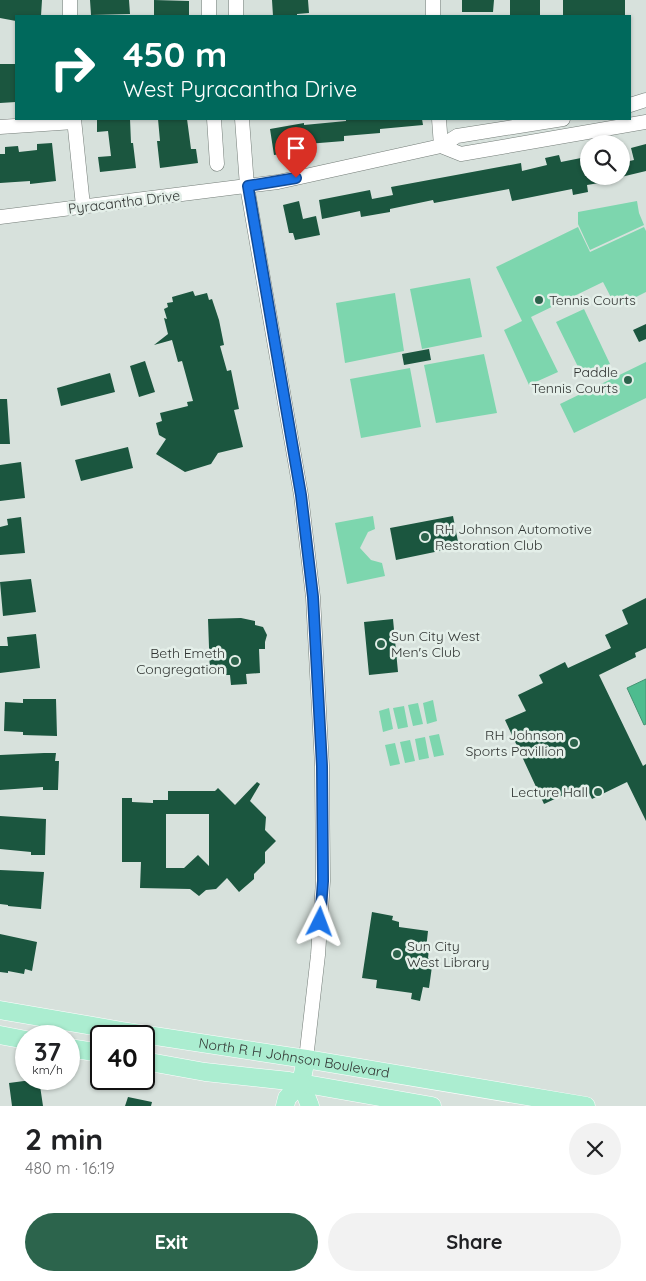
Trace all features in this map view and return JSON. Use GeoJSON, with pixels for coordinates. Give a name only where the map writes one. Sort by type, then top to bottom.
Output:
{"type":"FeatureCollection","features":[{"type":"Feature","properties":{"kind":"main road","name":"North R H Johnson Boulevard"},"geometry":{"type":"LineString","coordinates":[[0,1010],[585,1106]]}},
{"type":"Feature","properties":{"kind":"main road"},"geometry":{"type":"LineString","coordinates":[[0,1036],[15,1038]]}},
{"type":"Feature","properties":{"kind":"main road"},"geometry":{"type":"LineString","coordinates":[[306,1059],[302,1083],[310,1106]]}},
{"type":"Feature","properties":{"kind":"main road","name":"North R H Johnson Boulevard"},"geometry":{"type":"LineString","coordinates":[[155,1063],[205,1072],[302,1083],[432,1106]]}},
{"type":"Feature","properties":{"kind":"main road"},"geometry":{"type":"LineString","coordinates":[[285,1106],[287,1098],[302,1083]]}},
{"type":"Feature","properties":{"kind":"street"},"geometry":{"type":"LineString","coordinates":[[70,0],[70,15]]}},
{"type":"Feature","properties":{"kind":"street"},"geometry":{"type":"LineString","coordinates":[[209,0],[209,15]]}},
{"type":"Feature","properties":{"kind":"street"},"geometry":{"type":"LineString","coordinates":[[236,0],[236,15]]}},
{"type":"Feature","properties":{"kind":"street"},"geometry":{"type":"LineString","coordinates":[[432,0],[433,15]]}},
{"type":"Feature","properties":{"kind":"street"},"geometry":{"type":"LineString","coordinates":[[631,105],[646,100]]}},
{"type":"Feature","properties":{"kind":"street"},"geometry":{"type":"LineString","coordinates":[[0,127],[74,120],[83,206]]}},
{"type":"Feature","properties":{"kind":"street"},"geometry":{"type":"LineString","coordinates":[[214,120],[217,164]]}},
{"type":"Feature","properties":{"kind":"street"},"geometry":{"type":"LineString","coordinates":[[242,120],[248,186],[301,495],[313,597],[322,766],[323,881],[318,955],[306,1059]]}},
{"type":"Feature","properties":{"kind":"street"},"geometry":{"type":"LineString","coordinates":[[439,120],[441,146],[461,154],[646,122]]}},
{"type":"Feature","properties":{"kind":"street","name":"Pyracantha Drive"},"geometry":{"type":"LineString","coordinates":[[0,217],[278,182],[441,146],[457,136],[558,120]]}},
{"type":"Feature","properties":{"kind":"street"},"geometry":{"type":"LineString","coordinates":[[548,122],[550,139]]}},
{"type":"Feature","properties":{"kind":"shaded area"},"geometry":{"type":"Polygon","coordinates":[[[637,201],[644,225],[590,250],[578,224],[578,212],[637,201]]]}},
{"type":"Feature","properties":{"kind":"shaded area","name":"Tennis Courts"},"geometry":{"type":"Polygon","coordinates":[[[578,227],[590,252],[644,227],[646,231],[646,292],[616,307],[603,282],[531,317],[558,372],[529,385],[504,330],[522,321],[496,267],[578,227]]]}},
{"type":"Feature","properties":{"kind":"shaded area"},"geometry":{"type":"Polygon","coordinates":[[[470,278],[482,337],[422,349],[410,289],[470,278]]]}},
{"type":"Feature","properties":{"kind":"shaded area"},"geometry":{"type":"Polygon","coordinates":[[[395,293],[404,351],[345,363],[336,303],[395,293]]]}},
{"type":"Feature","properties":{"kind":"shaded area"},"geometry":{"type":"Polygon","coordinates":[[[584,309],[610,364],[583,377],[556,322],[584,309]]]}},
{"type":"Feature","properties":{"kind":"shaded area"},"geometry":{"type":"Polygon","coordinates":[[[484,354],[497,413],[436,423],[424,365],[484,354]]]}},
{"type":"Feature","properties":{"kind":"shaded area","name":"Paddle Tennis Courts"},"geometry":{"type":"Polygon","coordinates":[[[646,362],[646,398],[574,433],[560,404],[646,362]]]}},
{"type":"Feature","properties":{"kind":"shaded area"},"geometry":{"type":"Polygon","coordinates":[[[410,368],[421,427],[361,438],[350,379],[410,368]]]}},
{"type":"Feature","properties":{"kind":"shaded area"},"geometry":{"type":"Polygon","coordinates":[[[373,516],[375,529],[368,532],[360,548],[371,560],[382,563],[385,576],[347,584],[335,523],[373,516]]]}},
{"type":"Feature","properties":{"kind":"shaded area"},"geometry":{"type":"Polygon","coordinates":[[[646,679],[646,724],[644,725],[627,688],[646,679]]]}},
{"type":"Feature","properties":{"kind":"shaded area"},"geometry":{"type":"Polygon","coordinates":[[[433,700],[437,721],[427,724],[423,703],[433,700]]]}},
{"type":"Feature","properties":{"kind":"shaded area"},"geometry":{"type":"Polygon","coordinates":[[[418,703],[423,724],[413,726],[408,705],[418,703]]]}},
{"type":"Feature","properties":{"kind":"shaded area"},"geometry":{"type":"Polygon","coordinates":[[[404,706],[408,727],[398,729],[393,708],[404,706]]]}},
{"type":"Feature","properties":{"kind":"shaded area"},"geometry":{"type":"Polygon","coordinates":[[[389,708],[393,729],[383,732],[379,711],[389,708]]]}},
{"type":"Feature","properties":{"kind":"shaded area"},"geometry":{"type":"Polygon","coordinates":[[[439,734],[444,755],[434,757],[429,736],[439,734]]]}},
{"type":"Feature","properties":{"kind":"shaded area"},"geometry":{"type":"Polygon","coordinates":[[[425,737],[429,758],[419,760],[415,739],[425,737]]]}},
{"type":"Feature","properties":{"kind":"shaded area"},"geometry":{"type":"Polygon","coordinates":[[[410,740],[415,761],[405,763],[400,742],[410,740]]]}},
{"type":"Feature","properties":{"kind":"shaded area"},"geometry":{"type":"Polygon","coordinates":[[[395,743],[400,764],[390,766],[385,745],[395,743]]]}},
{"type":"Feature","properties":{"kind":"building"},"geometry":{"type":"Polygon","coordinates":[[[0,0],[42,0],[41,15],[15,15],[15,21],[0,18],[0,0]]]}},
{"type":"Feature","properties":{"kind":"building"},"geometry":{"type":"Polygon","coordinates":[[[90,0],[129,0],[130,14],[91,15],[90,0]]]}},
{"type":"Feature","properties":{"kind":"building"},"geometry":{"type":"Polygon","coordinates":[[[154,0],[189,1],[189,15],[154,15],[154,0]]]}},
{"type":"Feature","properties":{"kind":"building"},"geometry":{"type":"Polygon","coordinates":[[[272,0],[308,0],[309,13],[273,15],[272,0]]]}},
{"type":"Feature","properties":{"kind":"building"},"geometry":{"type":"Polygon","coordinates":[[[462,0],[494,0],[493,12],[462,12],[462,0]]]}},
{"type":"Feature","properties":{"kind":"building"},"geometry":{"type":"Polygon","coordinates":[[[510,0],[540,0],[540,15],[510,15],[510,0]]]}},
{"type":"Feature","properties":{"kind":"building"},"geometry":{"type":"Polygon","coordinates":[[[563,0],[625,0],[625,15],[563,15],[563,0]]]}},
{"type":"Feature","properties":{"kind":"building"},"geometry":{"type":"Polygon","coordinates":[[[0,64],[15,64],[15,102],[0,103],[0,64]]]}},
{"type":"Feature","properties":{"kind":"building"},"geometry":{"type":"Polygon","coordinates":[[[97,120],[130,120],[131,143],[133,143],[136,168],[100,172],[98,157],[111,156],[108,131],[97,132],[97,120]]]}},
{"type":"Feature","properties":{"kind":"building"},"geometry":{"type":"Polygon","coordinates":[[[158,120],[187,120],[191,149],[196,149],[198,163],[160,168],[157,141],[160,141],[158,120]]]}},
{"type":"Feature","properties":{"kind":"building"},"geometry":{"type":"Polygon","coordinates":[[[422,120],[423,125],[380,129],[380,133],[344,136],[344,141],[307,144],[308,150],[274,155],[270,129],[304,123],[304,125],[346,121],[422,120]]]}},
{"type":"Feature","properties":{"kind":"building"},"geometry":{"type":"Polygon","coordinates":[[[52,143],[56,181],[30,184],[30,181],[0,183],[0,154],[5,154],[5,147],[18,146],[19,152],[37,150],[37,144],[52,143]]]}},
{"type":"Feature","properties":{"kind":"building"},"geometry":{"type":"Polygon","coordinates":[[[646,144],[646,171],[630,175],[630,161],[634,160],[631,148],[646,144]]]}},
{"type":"Feature","properties":{"kind":"building"},"geometry":{"type":"Polygon","coordinates":[[[559,155],[561,162],[580,158],[580,185],[587,185],[588,192],[573,195],[572,189],[512,201],[509,189],[434,203],[433,200],[390,209],[390,212],[361,217],[360,211],[322,219],[319,200],[370,190],[372,199],[393,195],[391,187],[521,163],[522,171],[547,165],[545,158],[559,155]]]}},
{"type":"Feature","properties":{"kind":"building"},"geometry":{"type":"Polygon","coordinates":[[[299,201],[303,219],[316,216],[320,235],[295,240],[293,233],[289,233],[283,205],[299,201]]]}},
{"type":"Feature","properties":{"kind":"building"},"geometry":{"type":"Polygon","coordinates":[[[193,291],[195,296],[207,293],[209,300],[212,299],[219,320],[224,345],[220,346],[227,371],[231,370],[239,409],[234,410],[243,447],[218,453],[211,464],[185,472],[156,454],[166,439],[159,435],[156,423],[162,421],[160,413],[188,406],[187,402],[193,401],[182,361],[178,362],[172,340],[154,345],[168,334],[164,318],[167,319],[164,309],[168,307],[167,303],[173,302],[172,297],[193,291]]]}},
{"type":"Feature","properties":{"kind":"building"},"geometry":{"type":"Polygon","coordinates":[[[646,324],[646,339],[639,342],[633,330],[646,324]]]}},
{"type":"Feature","properties":{"kind":"building"},"geometry":{"type":"Polygon","coordinates":[[[429,349],[431,360],[404,365],[402,354],[429,349]]]}},
{"type":"Feature","properties":{"kind":"building"},"geometry":{"type":"Polygon","coordinates":[[[145,361],[155,392],[139,397],[130,366],[145,361]]]}},
{"type":"Feature","properties":{"kind":"building"},"geometry":{"type":"Polygon","coordinates":[[[110,373],[115,392],[61,406],[57,388],[110,373]]]}},
{"type":"Feature","properties":{"kind":"building"},"geometry":{"type":"Polygon","coordinates":[[[0,399],[7,399],[10,444],[0,444],[0,399]]]}},
{"type":"Feature","properties":{"kind":"building"},"geometry":{"type":"Polygon","coordinates":[[[128,447],[133,468],[81,481],[75,460],[128,447]]]}},
{"type":"Feature","properties":{"kind":"building"},"geometry":{"type":"Polygon","coordinates":[[[21,462],[25,498],[0,501],[0,465],[21,462]]]}},
{"type":"Feature","properties":{"kind":"building","name":"RH Johnson Automotive Restoration Club"},"geometry":{"type":"Polygon","coordinates":[[[453,516],[459,547],[396,560],[390,528],[453,516]]]}},
{"type":"Feature","properties":{"kind":"building"},"geometry":{"type":"Polygon","coordinates":[[[21,517],[25,553],[0,555],[0,527],[8,525],[7,519],[21,517]]]}},
{"type":"Feature","properties":{"kind":"building"},"geometry":{"type":"Polygon","coordinates":[[[31,579],[36,612],[3,616],[0,582],[31,579]]]}},
{"type":"Feature","properties":{"kind":"building","name":"RH Johnson Sports Pavillion"},"geometry":{"type":"Polygon","coordinates":[[[646,598],[646,648],[635,653],[636,657],[599,675],[643,766],[646,764],[646,821],[627,782],[592,799],[585,785],[544,804],[505,720],[526,711],[518,695],[543,683],[539,675],[565,662],[568,668],[611,648],[605,635],[628,624],[622,610],[646,598]]]}},
{"type":"Feature","properties":{"kind":"building","name":"Beth Emeth Congregation"},"geometry":{"type":"Polygon","coordinates":[[[241,618],[255,621],[255,625],[263,627],[267,635],[265,649],[259,649],[260,673],[246,674],[247,684],[231,685],[230,675],[210,675],[208,619],[241,618]]]}},
{"type":"Feature","properties":{"kind":"building","name":"Sun City West Men's Club"},"geometry":{"type":"Polygon","coordinates":[[[393,619],[398,672],[369,675],[364,622],[393,619]]]}},
{"type":"Feature","properties":{"kind":"building"},"geometry":{"type":"Polygon","coordinates":[[[36,634],[40,668],[0,673],[0,646],[8,646],[7,637],[36,634]]]}},
{"type":"Feature","properties":{"kind":"building"},"geometry":{"type":"Polygon","coordinates":[[[23,699],[56,699],[57,736],[23,735],[23,732],[4,731],[5,702],[23,703],[23,699]]]}},
{"type":"Feature","properties":{"kind":"building"},"geometry":{"type":"Polygon","coordinates":[[[56,753],[55,761],[59,761],[58,790],[43,790],[43,787],[0,790],[0,755],[56,753]]]}},
{"type":"Feature","properties":{"kind":"building"},"geometry":{"type":"Polygon","coordinates":[[[257,782],[260,784],[250,801],[266,817],[265,830],[276,841],[265,852],[265,863],[254,874],[254,879],[239,892],[227,878],[216,889],[206,890],[199,896],[190,889],[140,888],[141,862],[122,862],[122,798],[132,798],[132,802],[153,803],[153,800],[168,800],[168,791],[215,791],[218,788],[235,805],[257,782]],[[166,814],[166,868],[184,868],[198,855],[209,866],[209,814],[166,814]]]}},
{"type":"Feature","properties":{"kind":"building"},"geometry":{"type":"Polygon","coordinates":[[[0,816],[46,819],[45,855],[31,855],[31,852],[0,849],[0,816]]]}},
{"type":"Feature","properties":{"kind":"building"},"geometry":{"type":"Polygon","coordinates":[[[0,870],[44,872],[41,909],[0,904],[0,870]]]}},
{"type":"Feature","properties":{"kind":"building","name":"Sun City West Library"},"geometry":{"type":"Polygon","coordinates":[[[372,912],[393,916],[392,920],[399,922],[399,927],[428,931],[426,949],[429,949],[428,958],[433,959],[429,988],[423,987],[420,1001],[411,999],[412,993],[376,988],[377,980],[362,978],[372,912]]]}},
{"type":"Feature","properties":{"kind":"building"},"geometry":{"type":"Polygon","coordinates":[[[0,934],[37,942],[32,971],[25,969],[24,974],[8,971],[8,973],[0,972],[0,934]]]}},
{"type":"Feature","properties":{"kind":"building"},"geometry":{"type":"Polygon","coordinates":[[[15,1082],[15,1090],[41,1090],[43,1106],[12,1106],[9,1083],[15,1082]]]}},
{"type":"Feature","properties":{"kind":"building"},"geometry":{"type":"Polygon","coordinates":[[[128,1097],[152,1102],[151,1106],[125,1106],[128,1097]]]}},
{"type":"Feature","properties":{"kind":"place","name":"Tennis Courts"},"geometry":{"type":"Point","coordinates":[539,300]}},
{"type":"Feature","properties":{"kind":"place","name":"Paddle Tennis Courts"},"geometry":{"type":"Point","coordinates":[628,380]}},
{"type":"Feature","properties":{"kind":"place","name":"RH Johnson Automotive Restoration Club"},"geometry":{"type":"Point","coordinates":[425,537]}},
{"type":"Feature","properties":{"kind":"place","name":"Sun City West Men's Club"},"geometry":{"type":"Point","coordinates":[381,644]}},
{"type":"Feature","properties":{"kind":"place","name":"Beth Emeth Congregation"},"geometry":{"type":"Point","coordinates":[235,661]}},
{"type":"Feature","properties":{"kind":"place","name":"RH Johnson Sports Pavillion"},"geometry":{"type":"Point","coordinates":[574,743]}},
{"type":"Feature","properties":{"kind":"place","name":"Lecture Hall"},"geometry":{"type":"Point","coordinates":[598,792]}},
{"type":"Feature","properties":{"kind":"place","name":"Sun City West Library"},"geometry":{"type":"Point","coordinates":[397,954]}},
{"type":"Feature","properties":{"kind":"route"},"geometry":{"type":"LineString","coordinates":[[296,178],[248,186],[301,495],[313,597],[322,766],[323,881],[320,922]]}}]}
